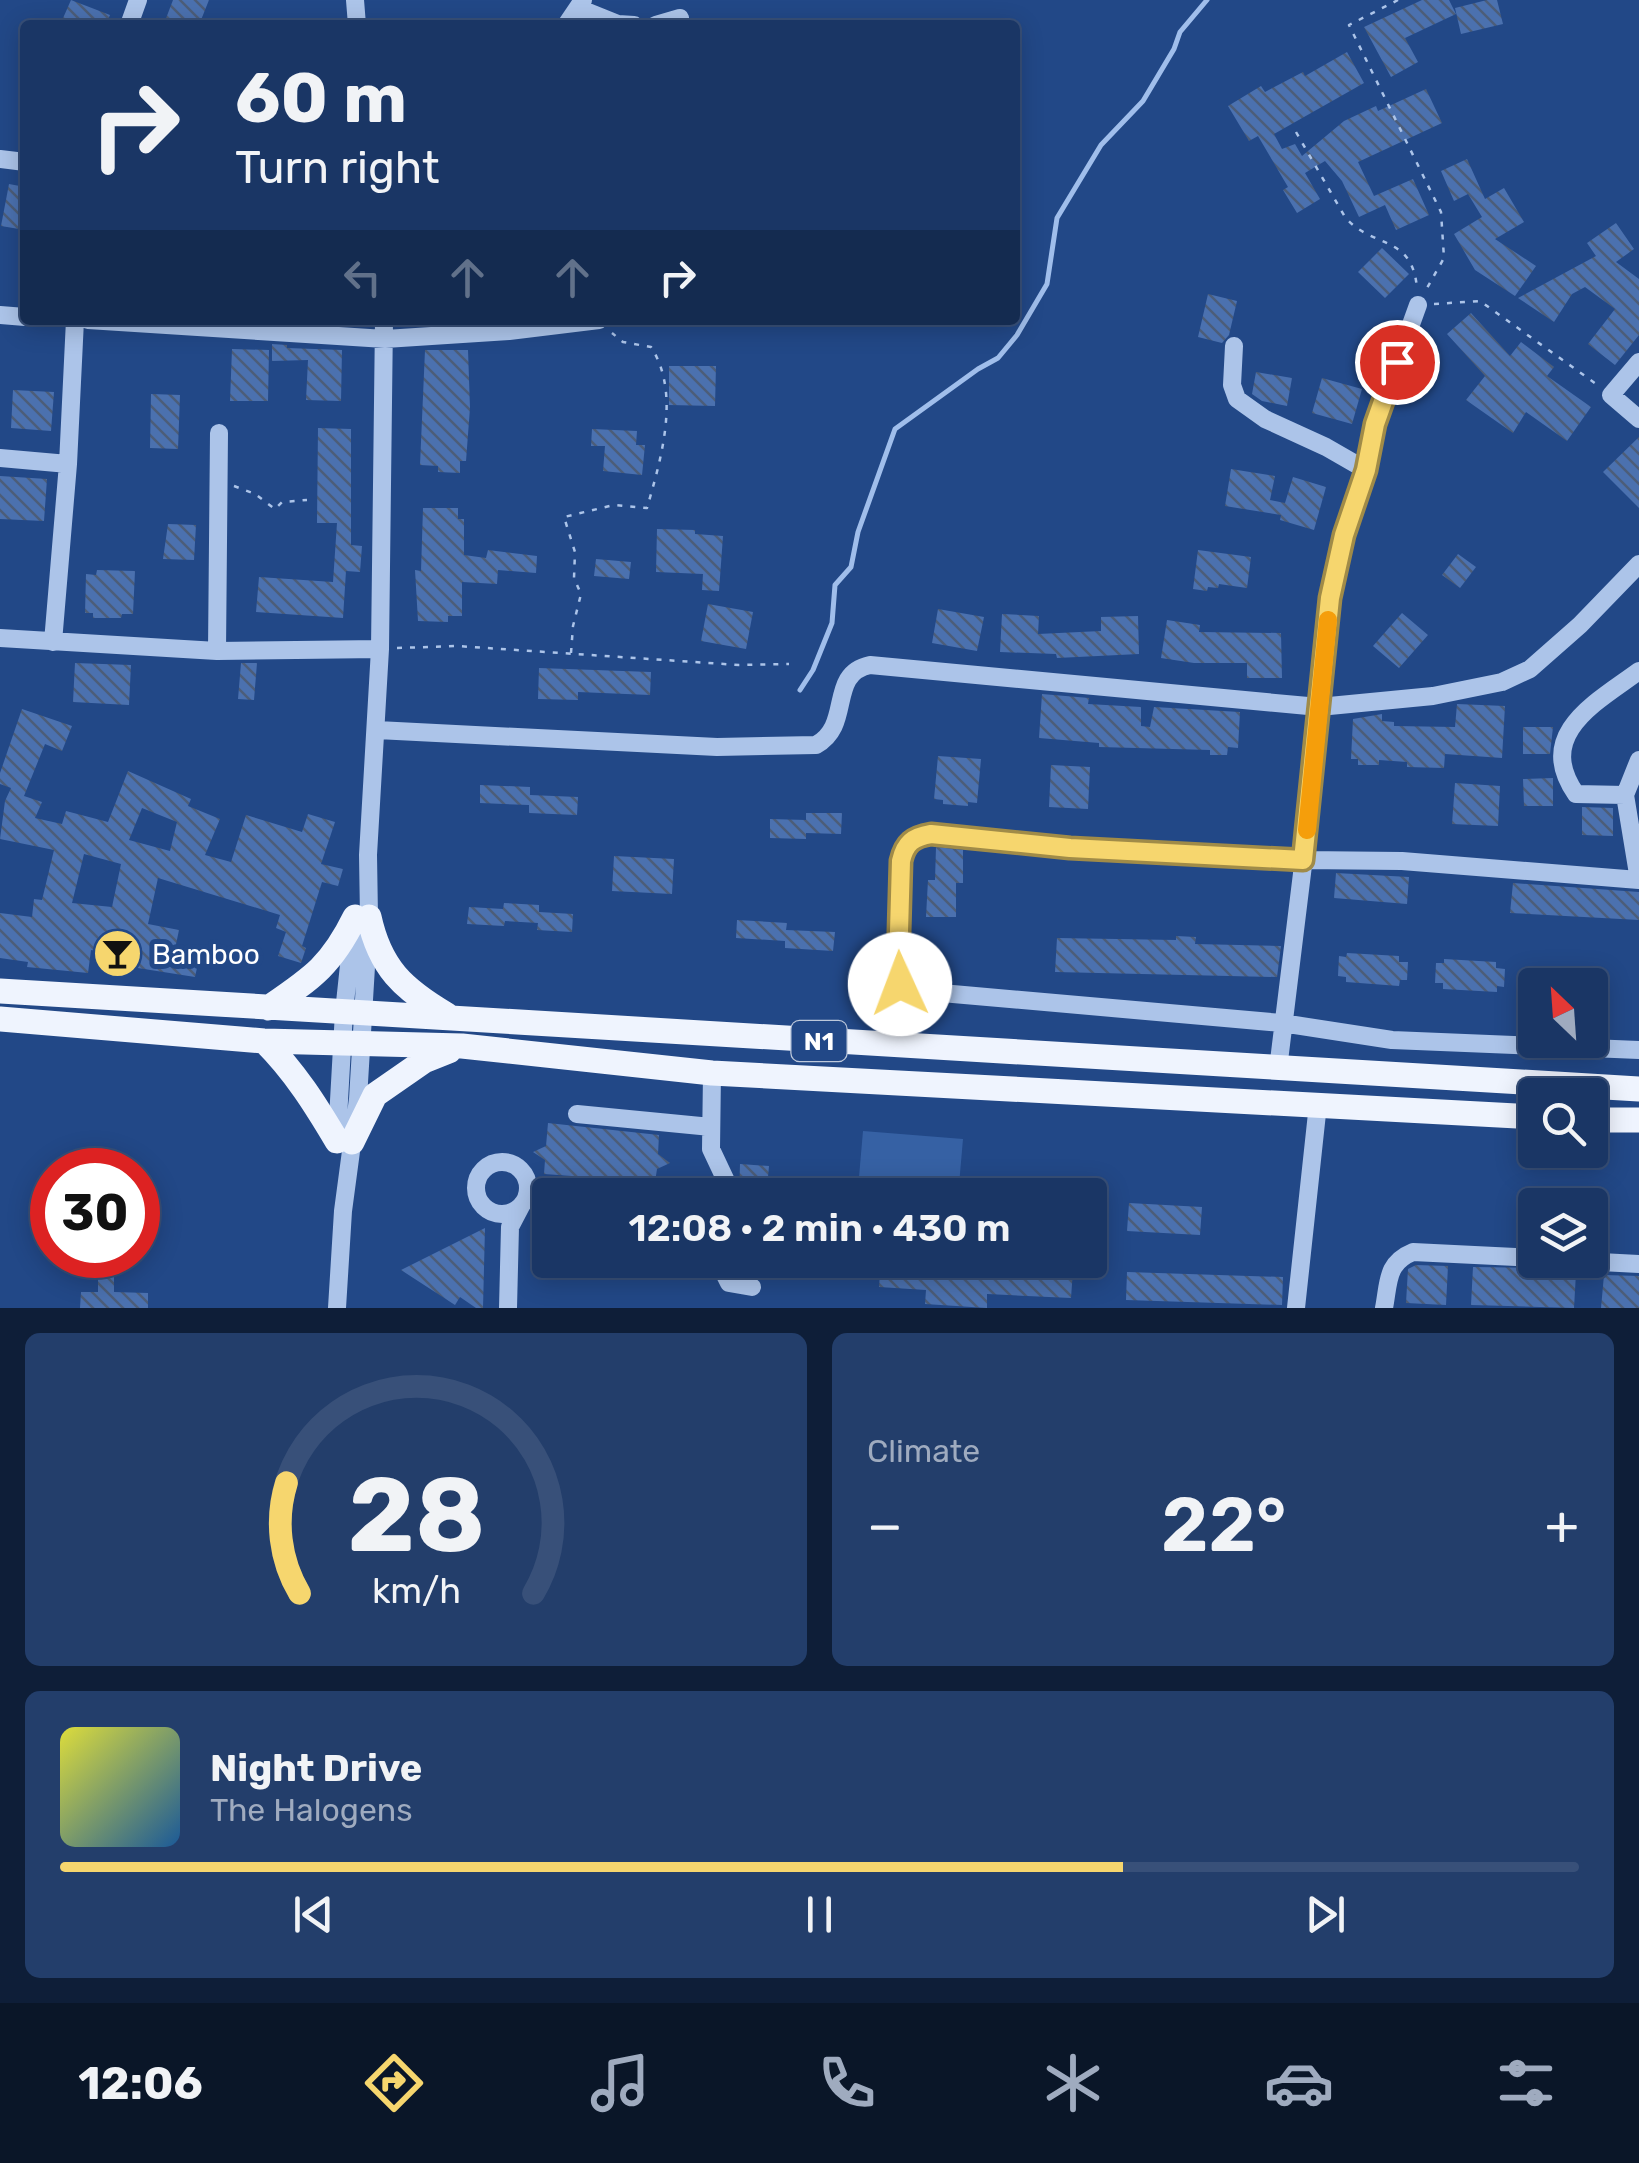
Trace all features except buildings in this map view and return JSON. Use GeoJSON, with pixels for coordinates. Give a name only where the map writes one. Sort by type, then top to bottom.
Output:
{"type":"FeatureCollection","features":[{"type":"Feature","properties":{"kind":"main road"},"geometry":{"type":"LineString","coordinates":[[268,1008],[326,966],[362,917],[390,970],[422,1000],[456,1020]]}},
{"type":"Feature","properties":{"kind":"main road","name":"N1"},"geometry":{"type":"LineString","coordinates":[[0,991],[1639,1089]]}},
{"type":"Feature","properties":{"kind":"main road","name":"N1"},"geometry":{"type":"LineString","coordinates":[[0,1020],[264,1042],[462,1046],[712,1073],[1518,1115]]}},
{"type":"Feature","properties":{"kind":"main road"},"geometry":{"type":"LineString","coordinates":[[264,1042],[289,1066],[344,1142],[375,1095],[424,1061],[462,1046]]}},
{"type":"Feature","properties":{"kind":"main road"},"geometry":{"type":"LineString","coordinates":[[1608,1120],[1639,1120]]}},
{"type":"Feature","properties":{"kind":"street"},"geometry":{"type":"LineString","coordinates":[[581,4],[611,20]]}},
{"type":"Feature","properties":{"kind":"street"},"geometry":{"type":"LineString","coordinates":[[673,20],[680,18]]}},
{"type":"Feature","properties":{"kind":"street"},"geometry":{"type":"LineString","coordinates":[[1278,1068],[1333,580],[1366,470],[1375,424],[1418,306]]}},
{"type":"Feature","properties":{"kind":"street"},"geometry":{"type":"LineString","coordinates":[[53,642],[68,464],[74,325]]}},
{"type":"Feature","properties":{"kind":"street"},"geometry":{"type":"LineString","coordinates":[[253,325],[509,332],[562,325]]}},
{"type":"Feature","properties":{"kind":"street"},"geometry":{"type":"LineString","coordinates":[[337,1308],[344,1142],[377,730],[385,329]]}},
{"type":"Feature","properties":{"kind":"street"},"geometry":{"type":"LineString","coordinates":[[1234,346],[1232,385],[1237,399],[1265,419],[1326,446],[1366,470]]}},
{"type":"Feature","properties":{"kind":"street"},"geometry":{"type":"LineString","coordinates":[[1639,362],[1611,395],[1639,419]]}},
{"type":"Feature","properties":{"kind":"street"},"geometry":{"type":"LineString","coordinates":[[216,651],[219,433]]}},
{"type":"Feature","properties":{"kind":"street"},"geometry":{"type":"LineString","coordinates":[[0,458],[68,464]]}},
{"type":"Feature","properties":{"kind":"street"},"geometry":{"type":"LineString","coordinates":[[377,730],[717,747],[816,745],[829,738],[837,724],[848,676],[870,664],[1319,707],[1433,696],[1502,682],[1530,669],[1639,564]]}},
{"type":"Feature","properties":{"kind":"street"},"geometry":{"type":"LineString","coordinates":[[0,638],[216,651],[380,649]]}},
{"type":"Feature","properties":{"kind":"street"},"geometry":{"type":"LineString","coordinates":[[1625,795],[1576,794],[1566,780],[1562,744],[1576,718],[1639,671]]}},
{"type":"Feature","properties":{"kind":"street"},"geometry":{"type":"LineString","coordinates":[[1639,760],[1625,795],[1639,880],[1440,864],[1070,848],[931,834],[910,840],[901,861],[898,976],[906,989],[1282,1023],[1392,1040],[1639,1050]]}},
{"type":"Feature","properties":{"kind":"street"},"geometry":{"type":"LineString","coordinates":[[712,1073],[711,1149],[723,1178]]}},
{"type":"Feature","properties":{"kind":"street"},"geometry":{"type":"LineString","coordinates":[[1296,1308],[1318,1104]]}},
{"type":"Feature","properties":{"kind":"street"},"geometry":{"type":"LineString","coordinates":[[577,1114],[711,1126]]}},
{"type":"Feature","properties":{"kind":"street"},"geometry":{"type":"LineString","coordinates":[[508,1308],[510,1228],[522,1204]]}},
{"type":"Feature","properties":{"kind":"street"},"geometry":{"type":"LineString","coordinates":[[1384,1308],[1391,1269],[1398,1258],[1413,1252],[1518,1257]]}},
{"type":"Feature","properties":{"kind":"street"},"geometry":{"type":"LineString","coordinates":[[1608,1262],[1639,1264]]}},
{"type":"Feature","properties":{"kind":"street"},"geometry":{"type":"LineString","coordinates":[[726,1278],[752,1288]]}},
{"type":"Feature","properties":{"kind":"path"},"geometry":{"type":"LineString","coordinates":[[1398,0],[1349,24],[1442,212],[1444,258],[1418,306]]}},
{"type":"Feature","properties":{"kind":"path"},"geometry":{"type":"LineString","coordinates":[[1296,132],[1355,229],[1385,240],[1403,252],[1415,270],[1418,306]]}},
{"type":"Feature","properties":{"kind":"path"},"geometry":{"type":"LineString","coordinates":[[1418,306],[1480,301],[1611,395]]}},
{"type":"Feature","properties":{"kind":"path"},"geometry":{"type":"LineString","coordinates":[[571,654],[572,626],[581,594],[574,578],[575,552],[564,517],[614,505],[647,508],[666,423],[663,365],[651,347],[622,342],[612,334],[611,325]]}},
{"type":"Feature","properties":{"kind":"path"},"geometry":{"type":"LineString","coordinates":[[218,481],[255,494],[274,509],[282,502],[307,500]]}},
{"type":"Feature","properties":{"kind":"path"},"geometry":{"type":"LineString","coordinates":[[380,649],[457,646],[738,665],[789,664]]}},
{"type":"Feature","properties":{"kind":"shaded area"},"geometry":{"type":"Polygon","coordinates":[[[863,1131],[963,1139],[960,1178],[859,1177],[863,1131]]]}},
{"type":"Feature","properties":{"kind":"waterway"},"geometry":{"type":"LineString","coordinates":[[800,690],[813,670],[832,623],[835,585],[851,567],[858,532],[895,429],[998,358],[1017,335],[1047,284],[1057,218],[1101,145],[1143,101],[1180,32],[1207,0]]}},
{"type":"Feature","properties":{"kind":"slow traffic"},"geometry":{"type":"LineString","coordinates":[[1307,830],[1328,620]]}},
{"type":"Feature","properties":{"kind":"place","name":"Bamboo"},"geometry":{"type":"Point","coordinates":[117,954]}},
{"type":"Feature","properties":{"kind":"route"},"geometry":{"type":"LineString","coordinates":[[900,984],[901,861],[910,840],[919,836],[1303,860],[1330,598],[1375,424],[1397,362]]}}]}
